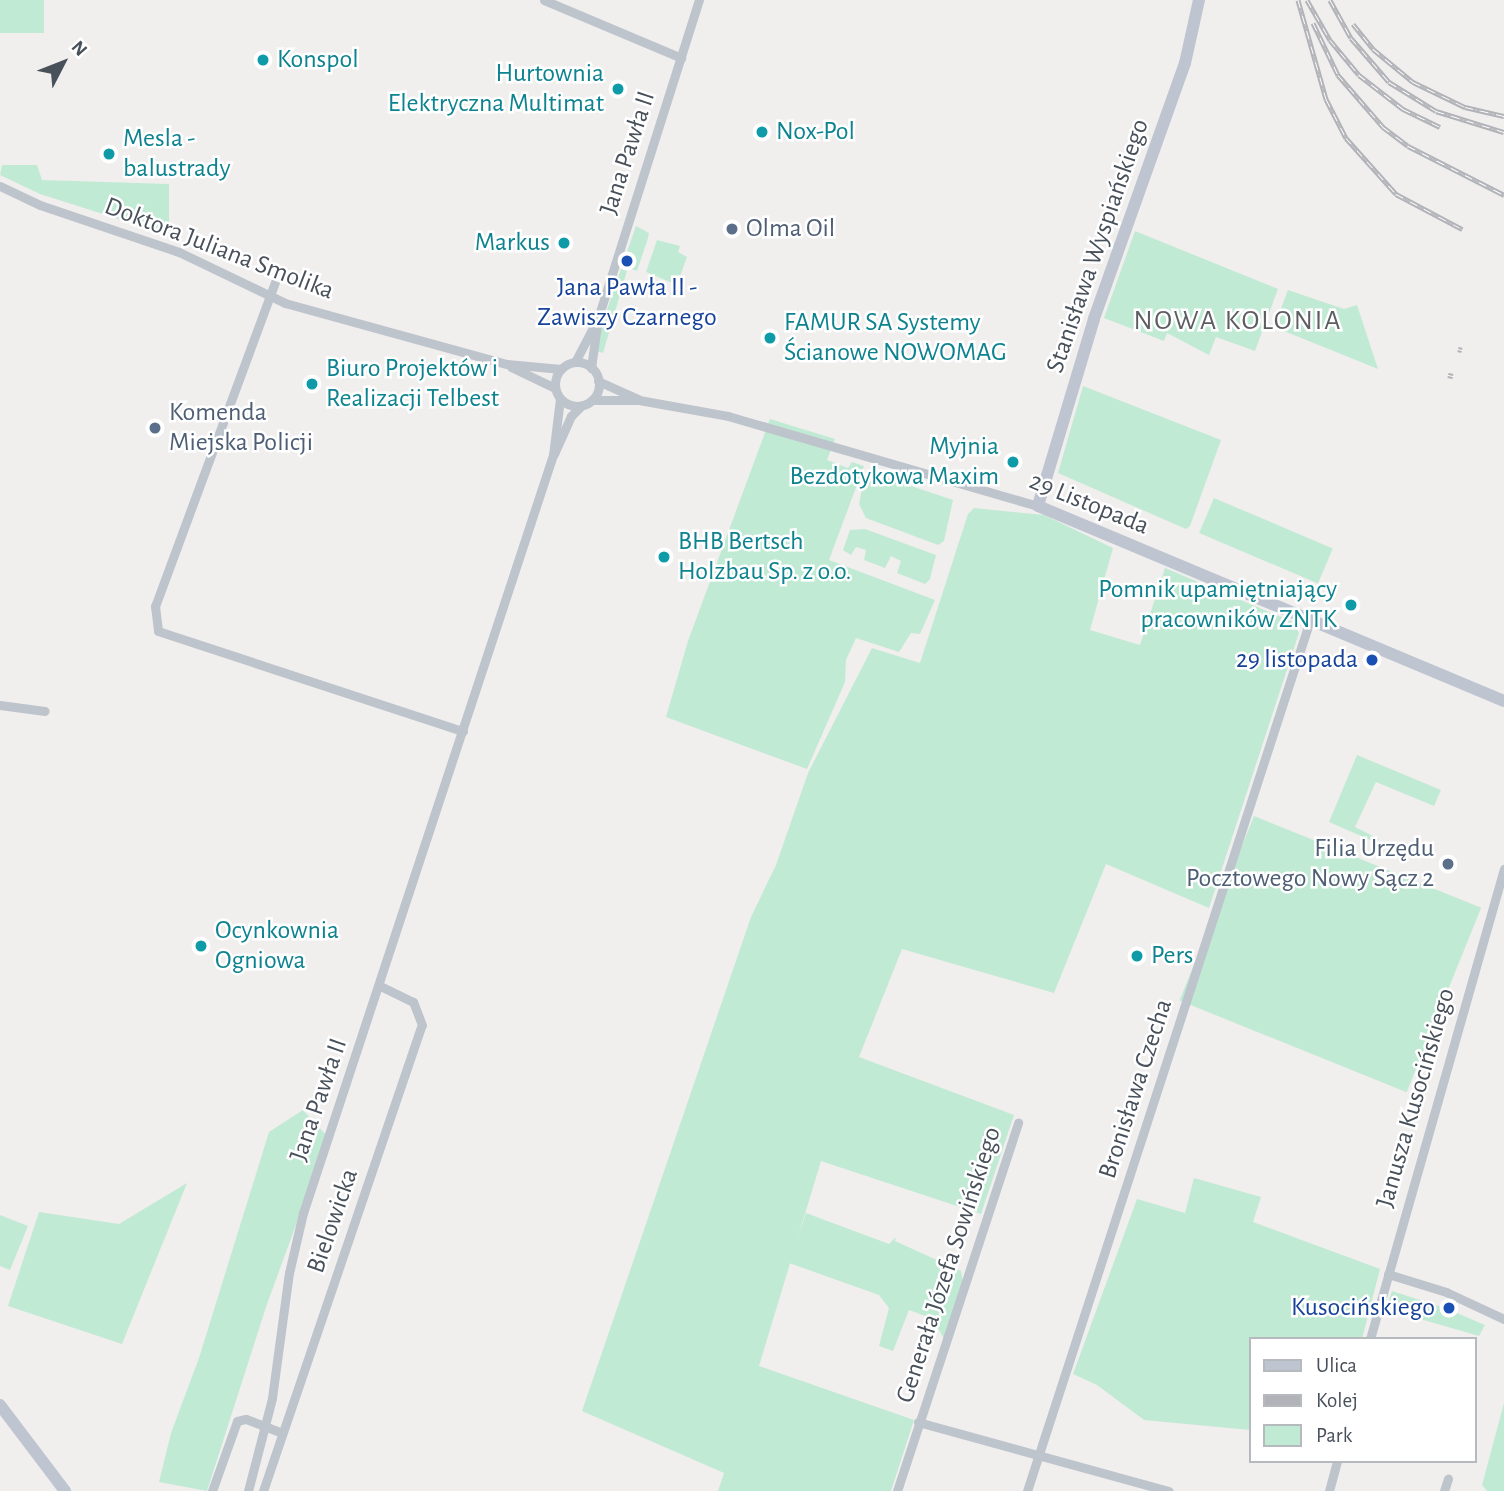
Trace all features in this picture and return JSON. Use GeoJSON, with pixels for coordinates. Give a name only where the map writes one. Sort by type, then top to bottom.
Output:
{"type":"FeatureCollection","features":[{"type":"Feature","properties":{"kind":"street"},"geometry":{"type":"LineString","coordinates":[[544,0],[681,58]]}},
{"type":"Feature","properties":{"kind":"street","name":"Jana Pawła II"},"geometry":{"type":"LineString","coordinates":[[575,362],[597,318],[699,0]]}},
{"type":"Feature","properties":{"kind":"street","name":"Stanisława Wyspiańskiego"},"geometry":{"type":"LineString","coordinates":[[1038,506],[1094,318],[1185,64],[1199,0]]}},
{"type":"Feature","properties":{"kind":"street","name":"Doktora Juliana Smolika"},"geometry":{"type":"LineString","coordinates":[[0,186],[40,205],[179,252],[270,297],[507,364],[561,369]]}},
{"type":"Feature","properties":{"kind":"street"},"geometry":{"type":"LineString","coordinates":[[275,282],[155,606],[158,631],[463,731]]}},
{"type":"Feature","properties":{"kind":"street","name":"Jana Pawła II"},"geometry":{"type":"LineString","coordinates":[[592,368],[597,318]]}},
{"type":"Feature","properties":{"kind":"street"},"geometry":{"type":"LineString","coordinates":[[575,362],[592,368],[598,381],[592,400],[581,406],[560,399],[555,388],[561,369],[575,362]]}},
{"type":"Feature","properties":{"kind":"street","name":"Doktora Juliana Smolika"},"geometry":{"type":"LineString","coordinates":[[507,364],[555,388]]}},
{"type":"Feature","properties":{"kind":"street","name":"29 Listopada"},"geometry":{"type":"LineString","coordinates":[[598,381],[639,400]]}},
{"type":"Feature","properties":{"kind":"street","name":"Jana Pawła II"},"geometry":{"type":"LineString","coordinates":[[248,1491],[266,1427],[297,1235],[553,456],[560,399]]}},
{"type":"Feature","properties":{"kind":"street","name":"29 Listopada"},"geometry":{"type":"LineString","coordinates":[[592,400],[639,400],[728,416],[1038,506],[1504,701]]}},
{"type":"Feature","properties":{"kind":"street","name":"Jana Pawła II"},"geometry":{"type":"LineString","coordinates":[[553,456],[581,406]]}},
{"type":"Feature","properties":{"kind":"street","name":"Bronisława Czecha"},"geometry":{"type":"LineString","coordinates":[[1027,1491],[1310,620]]}},
{"type":"Feature","properties":{"kind":"street"},"geometry":{"type":"LineString","coordinates":[[0,705],[45,711]]}},
{"type":"Feature","properties":{"kind":"street","name":"Janusza Kusocińskiego"},"geometry":{"type":"LineString","coordinates":[[1371,1337],[1504,869]]}},
{"type":"Feature","properties":{"kind":"street","name":"Bielowicka"},"geometry":{"type":"LineString","coordinates":[[263,1491],[422,1026],[413,1002],[380,986]]}},
{"type":"Feature","properties":{"kind":"street","name":"Generała Józefa Sowińskiego"},"geometry":{"type":"LineString","coordinates":[[897,1491],[1018,1122]]}},
{"type":"Feature","properties":{"kind":"street"},"geometry":{"type":"LineString","coordinates":[[1388,1274],[1446,1292],[1504,1319]]}},
{"type":"Feature","properties":{"kind":"street"},"geometry":{"type":"LineString","coordinates":[[0,1405],[65,1491]]}},
{"type":"Feature","properties":{"kind":"street"},"geometry":{"type":"LineString","coordinates":[[212,1491],[237,1421],[246,1419],[282,1433]]}},
{"type":"Feature","properties":{"kind":"street"},"geometry":{"type":"LineString","coordinates":[[919,1422],[1041,1453],[1169,1491]]}},
{"type":"Feature","properties":{"kind":"street"},"geometry":{"type":"LineString","coordinates":[[1329,1491],[1336,1463]]}},
{"type":"Feature","properties":{"kind":"street"},"geometry":{"type":"LineString","coordinates":[[1444,1491],[1448,1479]]}},
{"type":"Feature","properties":{"kind":"green space"},"geometry":{"type":"Polygon","coordinates":[[[0,0],[44,0],[44,33],[0,33],[0,0]]]}},
{"type":"Feature","properties":{"kind":"green space"},"geometry":{"type":"Polygon","coordinates":[[[2,165],[37,165],[42,180],[169,184],[169,235],[40,194],[0,175],[2,165]]]}},
{"type":"Feature","properties":{"kind":"green space"},"geometry":{"type":"Polygon","coordinates":[[[636,226],[649,233],[637,271],[628,267],[603,353],[593,350],[636,226]]]}},
{"type":"Feature","properties":{"kind":"green space"},"geometry":{"type":"Polygon","coordinates":[[[1135,231],[1278,289],[1255,351],[1216,337],[1209,355],[1167,333],[1164,341],[1104,318],[1135,231]]]}},
{"type":"Feature","properties":{"kind":"green space"},"geometry":{"type":"Polygon","coordinates":[[[657,240],[680,246],[678,252],[687,257],[677,285],[646,272],[657,240]]]}},
{"type":"Feature","properties":{"kind":"green space"},"geometry":{"type":"Polygon","coordinates":[[[1288,290],[1344,309],[1357,305],[1378,369],[1274,327],[1288,290]]]}},
{"type":"Feature","properties":{"kind":"green space"},"geometry":{"type":"Polygon","coordinates":[[[1083,386],[1221,440],[1190,526],[1186,529],[1058,473],[1083,386]]]}},
{"type":"Feature","properties":{"kind":"green space"},"geometry":{"type":"Polygon","coordinates":[[[770,419],[835,439],[827,460],[848,468],[852,462],[864,466],[829,560],[935,600],[920,634],[911,633],[899,652],[856,638],[846,660],[845,682],[807,769],[666,717],[688,641],[770,419]]]}},
{"type":"Feature","properties":{"kind":"green space"},"geometry":{"type":"Polygon","coordinates":[[[878,475],[953,500],[944,541],[938,545],[866,518],[859,504],[862,489],[878,475]]]}},
{"type":"Feature","properties":{"kind":"green space"},"geometry":{"type":"Polygon","coordinates":[[[1214,498],[1333,548],[1318,583],[1199,533],[1214,498]]]}},
{"type":"Feature","properties":{"kind":"green space"},"geometry":{"type":"Polygon","coordinates":[[[974,508],[1044,515],[1113,548],[1090,630],[1140,645],[1165,568],[1293,622],[1299,633],[1209,908],[1106,864],[1054,993],[902,949],[859,1057],[1014,1115],[981,1214],[821,1161],[759,1366],[914,1420],[891,1491],[718,1491],[724,1473],[582,1411],[751,917],[776,865],[808,773],[872,648],[920,663],[968,514],[974,508]]]}},
{"type":"Feature","properties":{"kind":"green space"},"geometry":{"type":"Polygon","coordinates":[[[865,529],[936,555],[930,579],[925,584],[897,573],[901,561],[891,556],[885,568],[864,560],[866,550],[856,547],[851,555],[843,550],[850,530],[865,529]]]}},
{"type":"Feature","properties":{"kind":"green space"},"geometry":{"type":"Polygon","coordinates":[[[1357,755],[1441,790],[1434,806],[1376,782],[1355,827],[1379,839],[1377,843],[1329,822],[1357,755]]]}},
{"type":"Feature","properties":{"kind":"green space"},"geometry":{"type":"Polygon","coordinates":[[[1254,816],[1481,908],[1407,1092],[1179,1001],[1254,816]]]}},
{"type":"Feature","properties":{"kind":"green space"},"geometry":{"type":"Polygon","coordinates":[[[303,1110],[328,1137],[266,1307],[207,1491],[159,1482],[171,1433],[199,1358],[269,1132],[303,1110]]]}},
{"type":"Feature","properties":{"kind":"green space"},"geometry":{"type":"Polygon","coordinates":[[[1194,1178],[1261,1197],[1253,1222],[1380,1269],[1363,1337],[1248,1337],[1248,1430],[1144,1420],[1097,1385],[1073,1374],[1137,1199],[1185,1213],[1194,1178]]]}},
{"type":"Feature","properties":{"kind":"green space"},"geometry":{"type":"Polygon","coordinates":[[[187,1183],[122,1344],[8,1306],[39,1212],[119,1224],[187,1183]]]}},
{"type":"Feature","properties":{"kind":"green space"},"geometry":{"type":"Polygon","coordinates":[[[806,1213],[889,1244],[896,1237],[895,1241],[961,1271],[963,1283],[944,1339],[933,1319],[909,1310],[893,1351],[879,1346],[889,1308],[879,1295],[789,1263],[806,1213]]]}},
{"type":"Feature","properties":{"kind":"green space"},"geometry":{"type":"Polygon","coordinates":[[[0,1215],[28,1226],[10,1270],[0,1266],[0,1215]]]}},
{"type":"Feature","properties":{"kind":"green space"},"geometry":{"type":"Polygon","coordinates":[[[1392,1291],[1445,1308],[1485,1325],[1479,1336],[1410,1316],[1387,1306],[1392,1291]]]}},
{"type":"Feature","properties":{"kind":"green space"},"geometry":{"type":"Polygon","coordinates":[[[1504,1403],[1504,1491],[1487,1491],[1482,1485],[1504,1403]]]}},
{"type":"Feature","properties":{"kind":"railway"},"geometry":{"type":"LineString","coordinates":[[1298,0],[1326,99],[1346,138],[1396,194],[1462,229]]}},
{"type":"Feature","properties":{"kind":"railway"},"geometry":{"type":"LineString","coordinates":[[1307,0],[1330,40],[1359,75],[1403,109],[1440,127]]}},
{"type":"Feature","properties":{"kind":"railway"},"geometry":{"type":"LineString","coordinates":[[1330,0],[1351,38],[1389,82],[1436,111],[1504,132]]}},
{"type":"Feature","properties":{"kind":"railway"},"geometry":{"type":"LineString","coordinates":[[1313,23],[1338,75],[1383,127],[1408,146],[1504,195]]}},
{"type":"Feature","properties":{"kind":"railway"},"geometry":{"type":"LineString","coordinates":[[1353,24],[1373,49],[1413,82],[1465,107],[1504,116]]}},
{"type":"Feature","properties":{"kind":"railway"},"geometry":{"type":"LineString","coordinates":[[1458,349],[1462,350]]}},
{"type":"Feature","properties":{"kind":"railway"},"geometry":{"type":"LineString","coordinates":[[1448,375],[1453,376]]}},
{"type":"Feature","properties":{"kind":"place","name":"Konspol"},"geometry":{"type":"Point","coordinates":[263,60]}},
{"type":"Feature","properties":{"kind":"place","name":"Hurtownia Elektryczna Multimat"},"geometry":{"type":"Point","coordinates":[618,89]}},
{"type":"Feature","properties":{"kind":"place","name":"Nox-Pol"},"geometry":{"type":"Point","coordinates":[762,132]}},
{"type":"Feature","properties":{"kind":"place","name":"Mesla - balustrady"},"geometry":{"type":"Point","coordinates":[109,154]}},
{"type":"Feature","properties":{"kind":"place","name":"Olma Oil"},"geometry":{"type":"Point","coordinates":[732,229]}},
{"type":"Feature","properties":{"kind":"place","name":"Markus"},"geometry":{"type":"Point","coordinates":[564,243]}},
{"type":"Feature","properties":{"kind":"place","name":"Jana Pawła II - Zawiszy Czarnego"},"geometry":{"type":"Point","coordinates":[627,261]}},
{"type":"Feature","properties":{"kind":"place","name":"FAMUR SA Systemy Ścianowe NOWOMAG"},"geometry":{"type":"Point","coordinates":[770,338]}},
{"type":"Feature","properties":{"kind":"place","name":"Biuro Projektów i Realizacji Telbest"},"geometry":{"type":"Point","coordinates":[312,384]}},
{"type":"Feature","properties":{"kind":"place","name":"Komenda Miejska Policji"},"geometry":{"type":"Point","coordinates":[155,428]}},
{"type":"Feature","properties":{"kind":"place","name":"Myjnia Bezdotykowa Maxim"},"geometry":{"type":"Point","coordinates":[1013,462]}},
{"type":"Feature","properties":{"kind":"place","name":"BHB Bertsch Holzbau Sp. z o.o."},"geometry":{"type":"Point","coordinates":[664,557]}},
{"type":"Feature","properties":{"kind":"place","name":"Pomnik upamiętniający pracowników ZNTK"},"geometry":{"type":"Point","coordinates":[1351,605]}},
{"type":"Feature","properties":{"kind":"place","name":"29 listopada"},"geometry":{"type":"Point","coordinates":[1372,660]}},
{"type":"Feature","properties":{"kind":"place","name":"Filia Urzędu Pocztowego Nowy Sącz 2"},"geometry":{"type":"Point","coordinates":[1448,864]}},
{"type":"Feature","properties":{"kind":"place","name":"Ocynkownia Ogniowa"},"geometry":{"type":"Point","coordinates":[201,946]}},
{"type":"Feature","properties":{"kind":"place","name":"Pers"},"geometry":{"type":"Point","coordinates":[1137,956]}},
{"type":"Feature","properties":{"kind":"place","name":"Kusocińskiego"},"geometry":{"type":"Point","coordinates":[1449,1308]}},
{"type":"Feature","properties":{"kind":"district","name":"NOWA KOLONIA"},"geometry":{"type":"Point","coordinates":[1238,321]}}]}
